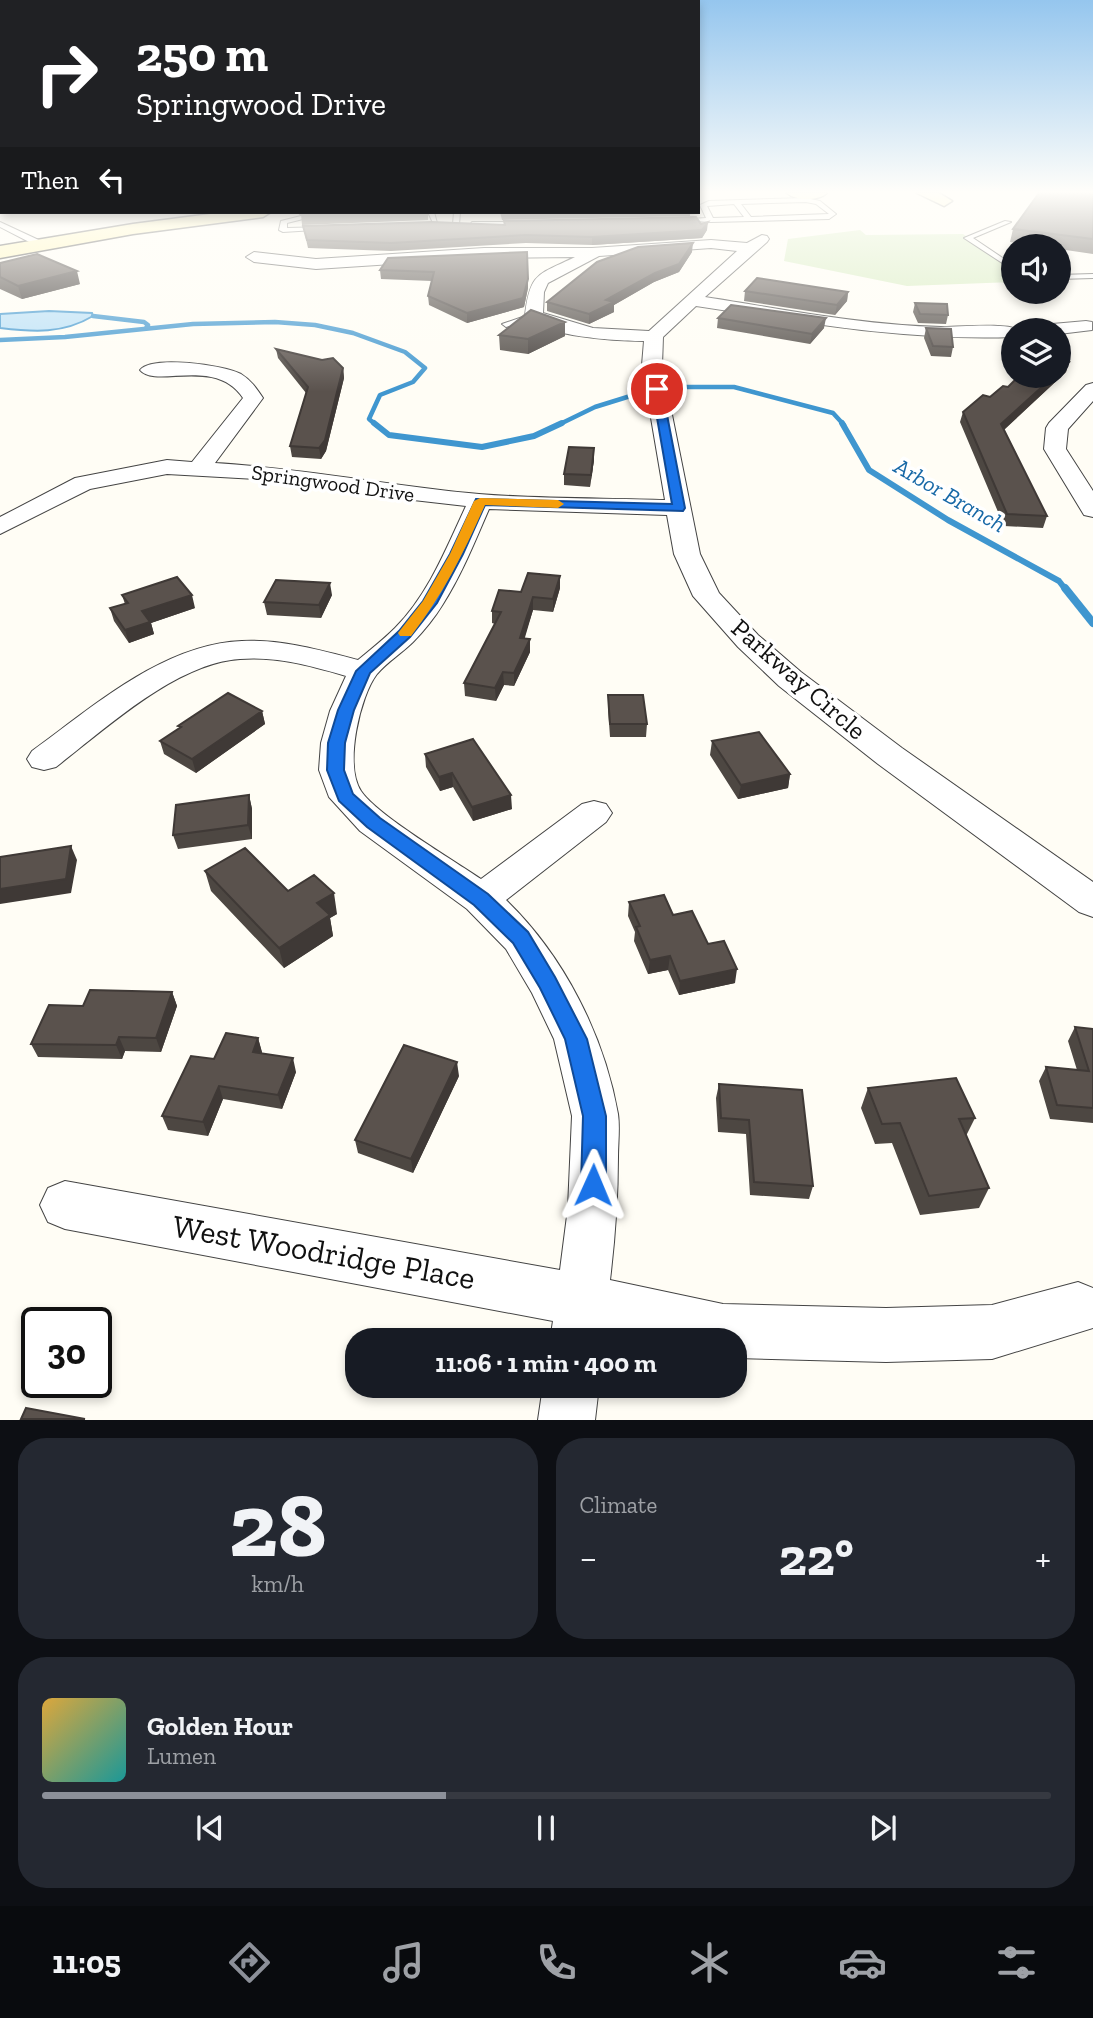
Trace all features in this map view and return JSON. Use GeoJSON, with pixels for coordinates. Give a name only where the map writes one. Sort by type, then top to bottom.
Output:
{"type":"FeatureCollection","features":[{"type":"Feature","properties":{"kind":"street"},"geometry":{"type":"LineString","coordinates":[[274,259],[316,264],[389,259]]}},
{"type":"Feature","properties":{"kind":"street"},"geometry":{"type":"LineString","coordinates":[[582,259],[541,280],[536,292],[534,316],[582,333],[654,336],[730,259]]}},
{"type":"Feature","properties":{"kind":"street"},"geometry":{"type":"LineString","coordinates":[[692,300],[913,331],[1001,333]]}},
{"type":"Feature","properties":{"kind":"street"},"geometry":{"type":"LineString","coordinates":[[1067,313],[1089,328]]}},
{"type":"Feature","properties":{"kind":"street"},"geometry":{"type":"LineString","coordinates":[[1071,329],[1089,328]]}},
{"type":"Feature","properties":{"kind":"street","name":"Parkway Circle"},"geometry":{"type":"LineString","coordinates":[[654,336],[652,365],[687,554],[707,596],[748,641],[790,679],[890,756],[1093,902]]}},
{"type":"Feature","properties":{"kind":"street"},"geometry":{"type":"LineString","coordinates":[[150,370],[198,369],[230,376],[248,387],[253,398],[249,405],[200,467]]}},
{"type":"Feature","properties":{"kind":"street"},"geometry":{"type":"LineString","coordinates":[[1093,389],[1057,428],[1055,449],[1093,510]]}},
{"type":"Feature","properties":{"kind":"street","name":"Springwood Drive"},"geometry":{"type":"LineString","coordinates":[[0,527],[50,498],[83,483],[167,467],[272,473],[352,486],[480,501],[679,508]]}},
{"type":"Feature","properties":{"kind":"street"},"geometry":{"type":"LineString","coordinates":[[480,501],[457,554],[430,603],[405,634],[363,671],[346,710],[337,743],[336,770],[345,797],[373,822],[481,900],[520,938],[548,983],[576,1039],[595,1116],[593,1208],[580,1320]]}},
{"type":"Feature","properties":{"kind":"street"},"geometry":{"type":"LineString","coordinates":[[44,759],[174,669],[223,652],[281,651],[363,671]]}},
{"type":"Feature","properties":{"kind":"street"},"geometry":{"type":"LineString","coordinates":[[481,900],[594,813]]}},
{"type":"Feature","properties":{"kind":"street","name":"West Woodridge Place"},"geometry":{"type":"LineString","coordinates":[[65,1205],[580,1320],[723,1331],[886,1335],[992,1332],[1078,1308]]}},
{"type":"Feature","properties":{"kind":"street"},"geometry":{"type":"LineString","coordinates":[[566,1419],[569,1398]]}},
{"type":"Feature","properties":{"kind":"lane"},"geometry":{"type":"LineString","coordinates":[[1071,276],[1093,276]]}},
{"type":"Feature","properties":{"kind":"lane"},"geometry":{"type":"LineString","coordinates":[[506,324],[534,316]]}},
{"type":"Feature","properties":{"kind":"green space"},"geometry":{"type":"Polygon","coordinates":[[[784,259],[1001,260],[1001,282],[907,286],[784,259]]]}},
{"type":"Feature","properties":{"kind":"water"},"geometry":{"type":"Polygon","coordinates":[[[49,311],[92,313],[93,316],[59,329],[0,328],[0,314],[49,311]]]}},
{"type":"Feature","properties":{"kind":"building"},"geometry":{"type":"Polygon","coordinates":[[[15,259],[49,259],[77,271],[18,286],[0,277],[0,263],[15,259]]]}},
{"type":"Feature","properties":{"kind":"building"},"geometry":{"type":"Polygon","coordinates":[[[387,259],[527,259],[528,279],[523,298],[467,313],[428,296],[434,272],[380,270],[387,259]]]}},
{"type":"Feature","properties":{"kind":"building"},"geometry":{"type":"Polygon","coordinates":[[[604,259],[682,259],[679,264],[655,273],[606,300],[614,302],[589,314],[547,302],[597,262],[604,259]]]}},
{"type":"Feature","properties":{"kind":"building"},"geometry":{"type":"Polygon","coordinates":[[[757,278],[848,292],[837,305],[745,291],[757,278]]]}},
{"type":"Feature","properties":{"kind":"building"},"geometry":{"type":"Polygon","coordinates":[[[915,303],[947,304],[948,315],[920,314],[915,303]]]}},
{"type":"Feature","properties":{"kind":"building"},"geometry":{"type":"Polygon","coordinates":[[[731,305],[826,318],[812,334],[718,318],[731,305]]]}},
{"type":"Feature","properties":{"kind":"building"},"geometry":{"type":"Polygon","coordinates":[[[531,310],[565,322],[528,339],[499,335],[531,310]]]}},
{"type":"Feature","properties":{"kind":"building"},"geometry":{"type":"Polygon","coordinates":[[[926,328],[951,329],[953,347],[933,346],[926,328]]]}},
{"type":"Feature","properties":{"kind":"building"},"geometry":{"type":"Polygon","coordinates":[[[276,349],[322,360],[333,358],[343,368],[325,440],[319,448],[290,446],[308,387],[276,349]]]}},
{"type":"Feature","properties":{"kind":"building"},"geometry":{"type":"Polygon","coordinates":[[[1001,388],[1041,388],[1001,424],[1047,516],[1007,514],[963,412],[983,395],[990,397],[1001,388]]]}},
{"type":"Feature","properties":{"kind":"building"},"geometry":{"type":"Polygon","coordinates":[[[569,447],[594,448],[591,475],[564,474],[569,447]]]}},
{"type":"Feature","properties":{"kind":"building"},"geometry":{"type":"Polygon","coordinates":[[[528,573],[560,576],[553,599],[533,597],[520,638],[530,639],[514,673],[503,672],[495,688],[464,683],[501,612],[492,611],[499,590],[521,592],[528,573]]]}},
{"type":"Feature","properties":{"kind":"building"},"geometry":{"type":"Polygon","coordinates":[[[177,577],[192,595],[142,611],[150,622],[125,630],[110,608],[128,603],[122,595],[177,577]]]}},
{"type":"Feature","properties":{"kind":"building"},"geometry":{"type":"Polygon","coordinates":[[[276,580],[330,583],[319,605],[264,602],[276,580]]]}},
{"type":"Feature","properties":{"kind":"building"},"geometry":{"type":"Polygon","coordinates":[[[228,693],[262,711],[192,759],[160,741],[181,727],[178,726],[228,693]]]}},
{"type":"Feature","properties":{"kind":"building"},"geometry":{"type":"Polygon","coordinates":[[[608,695],[643,695],[647,724],[610,724],[608,695]]]}},
{"type":"Feature","properties":{"kind":"building"},"geometry":{"type":"Polygon","coordinates":[[[759,732],[790,774],[741,785],[712,741],[759,732]]]}},
{"type":"Feature","properties":{"kind":"building"},"geometry":{"type":"Polygon","coordinates":[[[473,739],[511,795],[472,807],[452,773],[439,777],[425,754],[473,739]]]}},
{"type":"Feature","properties":{"kind":"building"},"geometry":{"type":"Polygon","coordinates":[[[249,795],[248,825],[173,835],[176,805],[249,795]]]}},
{"type":"Feature","properties":{"kind":"building"},"geometry":{"type":"Polygon","coordinates":[[[71,846],[66,879],[0,889],[0,857],[71,846]]]}},
{"type":"Feature","properties":{"kind":"building"},"geometry":{"type":"Polygon","coordinates":[[[245,848],[288,891],[314,875],[334,893],[317,903],[330,915],[279,948],[205,871],[245,848]]]}},
{"type":"Feature","properties":{"kind":"building"},"geometry":{"type":"Polygon","coordinates":[[[664,895],[673,915],[692,911],[708,944],[724,941],[737,969],[680,981],[670,956],[650,960],[636,927],[640,926],[629,902],[664,895]]]}},
{"type":"Feature","properties":{"kind":"building"},"geometry":{"type":"Polygon","coordinates":[[[90,990],[172,992],[156,1038],[119,1037],[116,1045],[31,1044],[49,1005],[83,1006],[90,990]]]}},
{"type":"Feature","properties":{"kind":"building"},"geometry":{"type":"Polygon","coordinates":[[[1075,1027],[1093,1029],[1093,1108],[1057,1105],[1046,1067],[1089,1071],[1075,1027]]]}},
{"type":"Feature","properties":{"kind":"building"},"geometry":{"type":"Polygon","coordinates":[[[226,1033],[258,1038],[253,1052],[293,1058],[278,1095],[219,1086],[203,1122],[162,1116],[191,1056],[214,1059],[226,1033]]]}},
{"type":"Feature","properties":{"kind":"building"},"geometry":{"type":"Polygon","coordinates":[[[404,1045],[457,1062],[411,1159],[355,1140],[404,1045]]]}},
{"type":"Feature","properties":{"kind":"building"},"geometry":{"type":"Polygon","coordinates":[[[956,1078],[975,1118],[959,1119],[989,1188],[929,1196],[900,1123],[882,1124],[868,1088],[956,1078]]]}},
{"type":"Feature","properties":{"kind":"building"},"geometry":{"type":"Polygon","coordinates":[[[719,1084],[802,1090],[813,1186],[754,1182],[749,1120],[721,1118],[719,1084]]]}},
{"type":"Feature","properties":{"kind":"building"},"geometry":{"type":"Polygon","coordinates":[[[26,1408],[85,1419],[21,1419],[26,1408]]]}},
{"type":"Feature","properties":{"kind":"waterway"},"geometry":{"type":"LineString","coordinates":[[93,316],[144,322],[148,325],[146,328]]}},
{"type":"Feature","properties":{"kind":"waterway","name":"Arbor Branch"},"geometry":{"type":"LineString","coordinates":[[0,340],[65,337],[193,324],[275,322],[315,325],[353,333],[405,352],[425,368],[413,382],[380,395],[369,419],[376,425]]}},
{"type":"Feature","properties":{"kind":"waterway","name":"Arbor Branch"},"geometry":{"type":"LineString","coordinates":[[670,387],[734,387],[833,413],[844,425]]}},
{"type":"Feature","properties":{"kind":"waterway","name":"Arbor Branch"},"geometry":{"type":"LineString","coordinates":[[558,425],[595,407],[653,389]]}},
{"type":"Feature","properties":{"kind":"waterway","name":"Arbor Branch"},"geometry":{"type":"LineString","coordinates":[[374,423],[389,435],[482,447],[534,436],[562,423]]}},
{"type":"Feature","properties":{"kind":"waterway","name":"Arbor Branch"},"geometry":{"type":"LineString","coordinates":[[842,423],[869,470],[948,520],[1059,581],[1066,590]]}},
{"type":"Feature","properties":{"kind":"waterway","name":"Arbor Branch"},"geometry":{"type":"LineString","coordinates":[[1065,588],[1093,623]]}},
{"type":"Feature","properties":{"kind":"slow traffic"},"geometry":{"type":"LineString","coordinates":[[405,633],[430,603],[457,554],[480,501],[558,504]]}},
{"type":"Feature","properties":{"kind":"route"},"geometry":{"type":"LineString","coordinates":[[593,1185],[595,1116],[576,1039],[548,983],[520,938],[481,900],[373,822],[345,797],[336,770],[337,743],[346,710],[363,671],[405,634],[430,603],[457,554],[480,501],[679,508],[657,389]]}}]}
